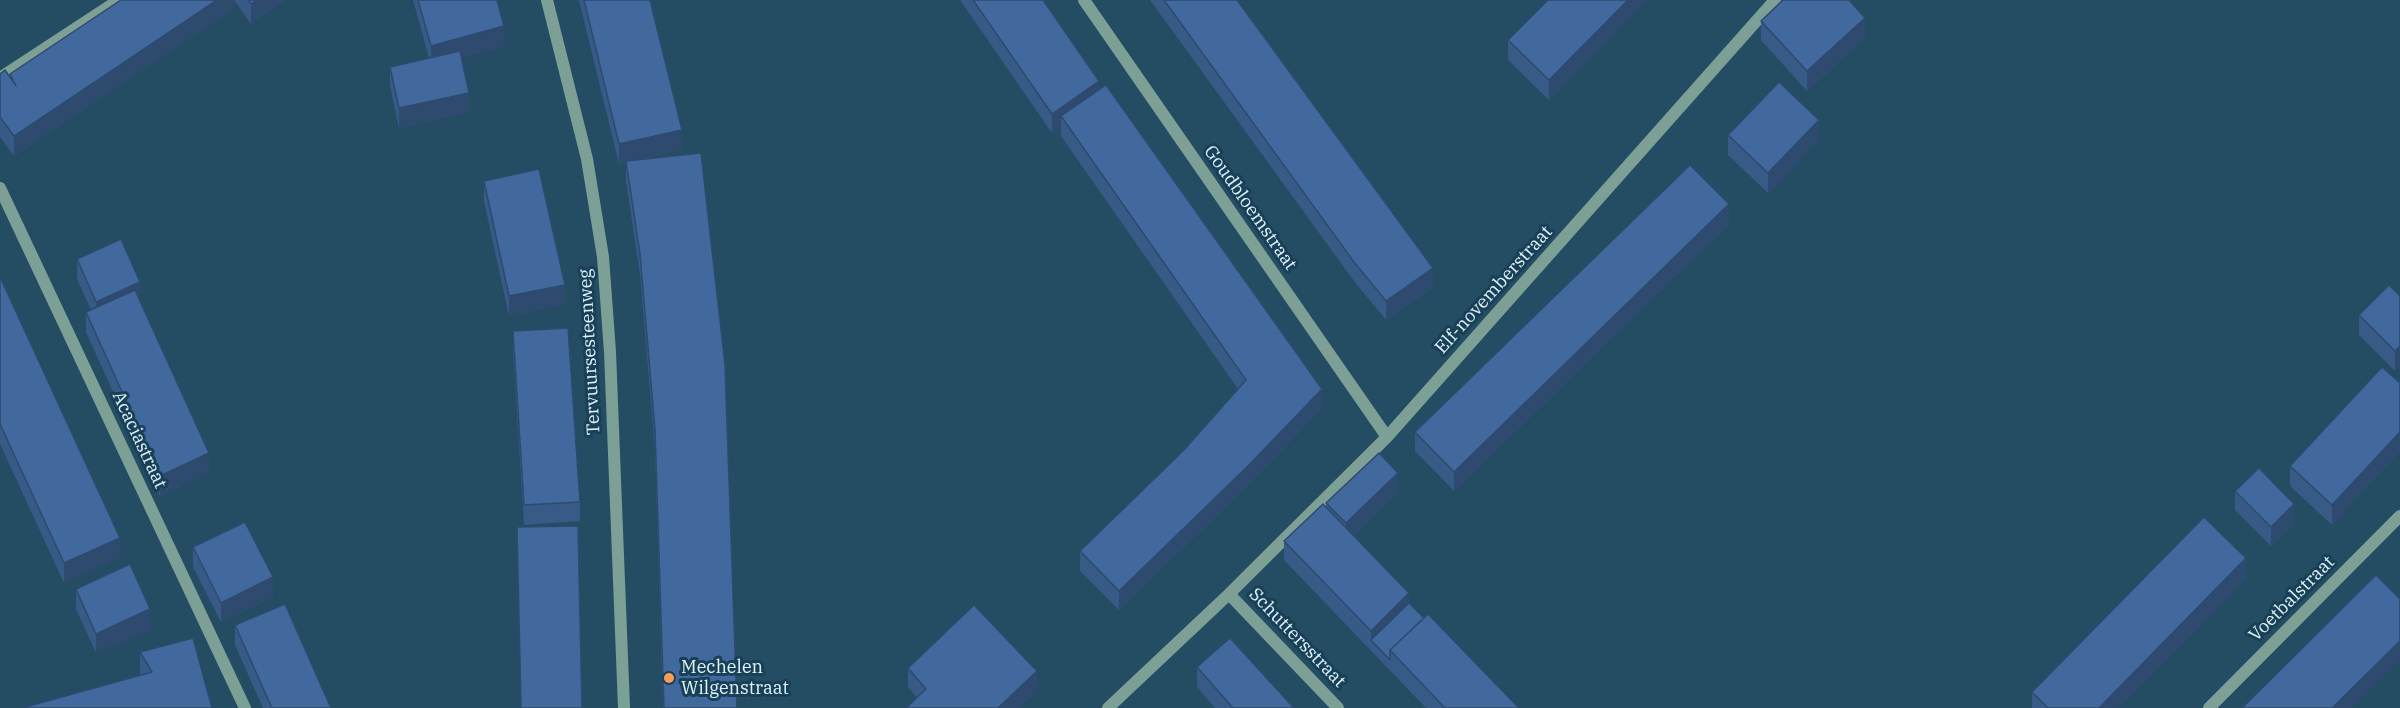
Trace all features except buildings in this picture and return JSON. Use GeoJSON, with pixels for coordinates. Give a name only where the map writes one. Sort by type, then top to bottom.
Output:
{"type":"FeatureCollection","features":[{"type":"Feature","properties":{"kind":"street"},"geometry":{"type":"LineString","coordinates":[[0,78],[119,0]]}},
{"type":"Feature","properties":{"kind":"street","name":"Tervuursesteenweg"},"geometry":{"type":"LineString","coordinates":[[547,0],[587,159],[603,257],[610,352],[624,708]]}},
{"type":"Feature","properties":{"kind":"street","name":"Goudbloemstraat"},"geometry":{"type":"LineString","coordinates":[[1084,0],[1387,437]]}},
{"type":"Feature","properties":{"kind":"street","name":"Elf-novemberstraat"},"geometry":{"type":"LineString","coordinates":[[1108,708],[1229,594],[1387,437],[1775,0]]}},
{"type":"Feature","properties":{"kind":"street","name":"Acaciastraat"},"geometry":{"type":"LineString","coordinates":[[0,188],[245,708]]}},
{"type":"Feature","properties":{"kind":"street","name":"Voetbalstraat"},"geometry":{"type":"LineString","coordinates":[[2209,708],[2400,516]]}},
{"type":"Feature","properties":{"kind":"street","name":"Schuttersstraat"},"geometry":{"type":"LineString","coordinates":[[1229,594],[1338,708]]}},
{"type":"Feature","properties":{"kind":"place","name":"Mechelen Wilgenstraat"},"geometry":{"type":"Point","coordinates":[669,678]}}]}
